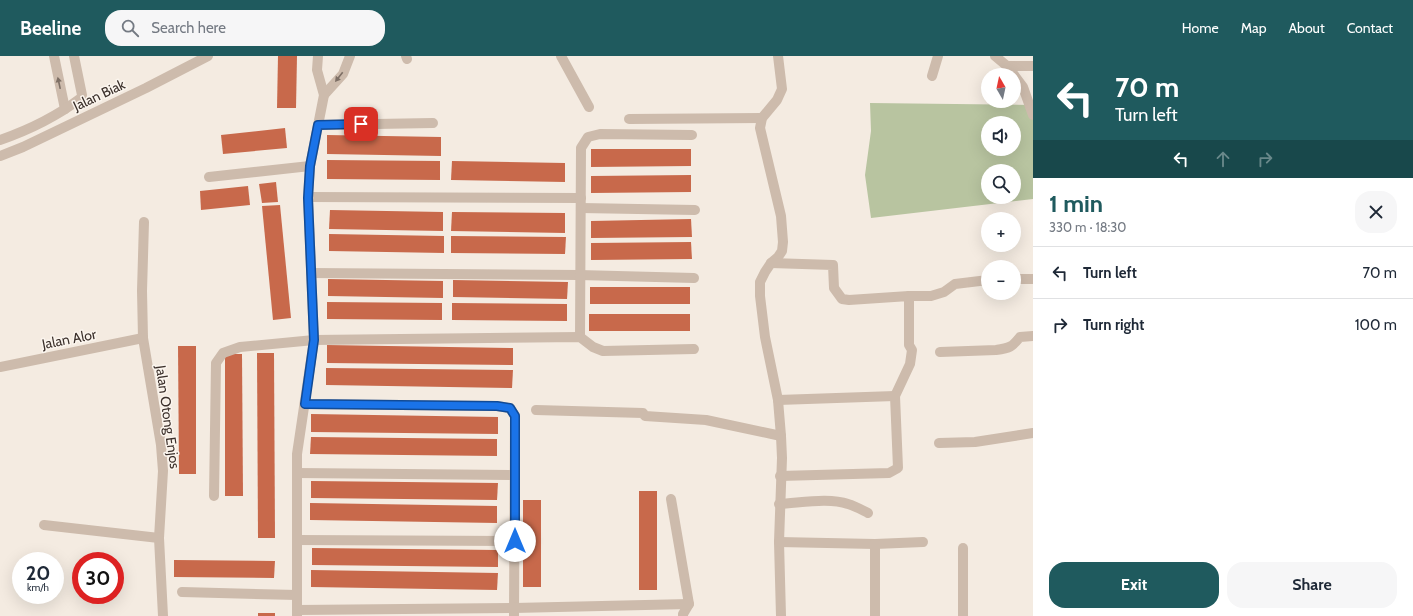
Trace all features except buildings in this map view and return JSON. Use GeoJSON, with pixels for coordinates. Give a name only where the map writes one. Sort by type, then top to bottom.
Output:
{"type":"FeatureCollection","features":[{"type":"Feature","properties":{"kind":"street"},"geometry":{"type":"LineString","coordinates":[[54,56],[64,109]]}},
{"type":"Feature","properties":{"kind":"street","name":"Jalan Biak"},"geometry":{"type":"LineString","coordinates":[[0,140],[38,124],[80,99],[82,95],[74,56]]}},
{"type":"Feature","properties":{"kind":"street","name":"Jalan Biak"},"geometry":{"type":"LineString","coordinates":[[0,156],[23,147],[146,88],[206,56]]}},
{"type":"Feature","properties":{"kind":"street"},"geometry":{"type":"LineString","coordinates":[[318,56],[317,70],[324,95],[310,166],[308,198],[314,340],[297,454],[297,613],[514,612],[689,604]]}},
{"type":"Feature","properties":{"kind":"street"},"geometry":{"type":"LineString","coordinates":[[324,95],[343,74],[350,56]]}},
{"type":"Feature","properties":{"kind":"street"},"geometry":{"type":"LineString","coordinates":[[561,56],[589,107]]}},
{"type":"Feature","properties":{"kind":"street"},"geometry":{"type":"LineString","coordinates":[[778,56],[782,89],[777,100],[762,118],[760,128],[781,216],[783,242],[782,251],[771,263],[760,282],[760,296],[765,337],[778,400],[781,436],[782,458],[780,476],[779,542],[781,616]]}},
{"type":"Feature","properties":{"kind":"street"},"geometry":{"type":"LineString","coordinates":[[932,76],[938,56]]}},
{"type":"Feature","properties":{"kind":"street"},"geometry":{"type":"LineString","coordinates":[[995,56],[1007,66],[1033,66]]}},
{"type":"Feature","properties":{"kind":"street"},"geometry":{"type":"LineString","coordinates":[[1021,84],[1033,115]]}},
{"type":"Feature","properties":{"kind":"street"},"geometry":{"type":"LineString","coordinates":[[629,119],[762,118]]}},
{"type":"Feature","properties":{"kind":"street"},"geometry":{"type":"LineString","coordinates":[[318,125],[433,124]]}},
{"type":"Feature","properties":{"kind":"street"},"geometry":{"type":"LineString","coordinates":[[580,337],[579,275],[581,148],[588,137],[600,134],[692,135]]}},
{"type":"Feature","properties":{"kind":"street"},"geometry":{"type":"LineString","coordinates":[[209,178],[310,166]]}},
{"type":"Feature","properties":{"kind":"street"},"geometry":{"type":"LineString","coordinates":[[308,198],[581,198]]}},
{"type":"Feature","properties":{"kind":"street"},"geometry":{"type":"LineString","coordinates":[[581,208],[695,210]]}},
{"type":"Feature","properties":{"kind":"street","name":"Jalan Otong Enjos"},"geometry":{"type":"LineString","coordinates":[[144,222],[142,291],[143,338],[161,445],[162,464],[159,538],[163,616]]}},
{"type":"Feature","properties":{"kind":"street"},"geometry":{"type":"LineString","coordinates":[[771,263],[832,265],[834,288],[842,299],[849,300],[931,296],[944,292],[956,284],[981,281]]}},
{"type":"Feature","properties":{"kind":"street"},"geometry":{"type":"LineString","coordinates":[[311,273],[579,275],[694,278]]}},
{"type":"Feature","properties":{"kind":"street"},"geometry":{"type":"LineString","coordinates":[[1021,279],[1033,279]]}},
{"type":"Feature","properties":{"kind":"street"},"geometry":{"type":"LineString","coordinates":[[780,476],[888,472],[896,470],[899,467],[895,396],[910,364],[912,350],[909,345],[909,296]]}},
{"type":"Feature","properties":{"kind":"street"},"geometry":{"type":"LineString","coordinates":[[940,352],[1001,350],[1016,344],[1020,337],[1033,336]]}},
{"type":"Feature","properties":{"kind":"street"},"geometry":{"type":"LineString","coordinates":[[214,496],[216,363],[223,353],[240,347],[314,340],[580,337],[593,347],[603,351],[694,349]]}},
{"type":"Feature","properties":{"kind":"street","name":"Jalan Alor"},"geometry":{"type":"LineString","coordinates":[[0,367],[143,338]]}},
{"type":"Feature","properties":{"kind":"street"},"geometry":{"type":"LineString","coordinates":[[778,400],[895,396]]}},
{"type":"Feature","properties":{"kind":"street"},"geometry":{"type":"LineString","coordinates":[[305,404],[497,406],[510,408],[515,416],[514,612]]}},
{"type":"Feature","properties":{"kind":"street"},"geometry":{"type":"LineString","coordinates":[[536,410],[643,413],[645,416],[706,420],[781,436]]}},
{"type":"Feature","properties":{"kind":"street"},"geometry":{"type":"LineString","coordinates":[[939,443],[975,442],[1033,433]]}},
{"type":"Feature","properties":{"kind":"street"},"geometry":{"type":"LineString","coordinates":[[297,473],[515,476]]}},
{"type":"Feature","properties":{"kind":"street"},"geometry":{"type":"LineString","coordinates":[[671,499],[689,604],[683,616]]}},
{"type":"Feature","properties":{"kind":"street"},"geometry":{"type":"LineString","coordinates":[[780,504],[830,501],[840,502],[849,504],[868,513]]}},
{"type":"Feature","properties":{"kind":"street"},"geometry":{"type":"LineString","coordinates":[[44,525],[159,538]]}},
{"type":"Feature","properties":{"kind":"street"},"geometry":{"type":"LineString","coordinates":[[297,540],[515,541]]}},
{"type":"Feature","properties":{"kind":"street"},"geometry":{"type":"LineString","coordinates":[[779,542],[875,544],[924,542]]}},
{"type":"Feature","properties":{"kind":"street"},"geometry":{"type":"LineString","coordinates":[[875,544],[875,616]]}},
{"type":"Feature","properties":{"kind":"street"},"geometry":{"type":"LineString","coordinates":[[963,548],[963,616]]}},
{"type":"Feature","properties":{"kind":"street"},"geometry":{"type":"LineString","coordinates":[[182,592],[297,595]]}},
{"type":"Feature","properties":{"kind":"green space"},"geometry":{"type":"Polygon","coordinates":[[[870,103],[981,104],[981,108],[1021,108],[1021,105],[1033,105],[1033,199],[1021,200],[1021,164],[981,164],[981,204],[990,204],[871,218],[865,175],[871,131],[870,103]]]}},
{"type":"Feature","properties":{"kind":"route"},"geometry":{"type":"LineString","coordinates":[[361,124],[318,125],[310,166],[308,198],[314,340],[305,404],[497,406],[510,408],[515,416],[515,541]]}}]}
